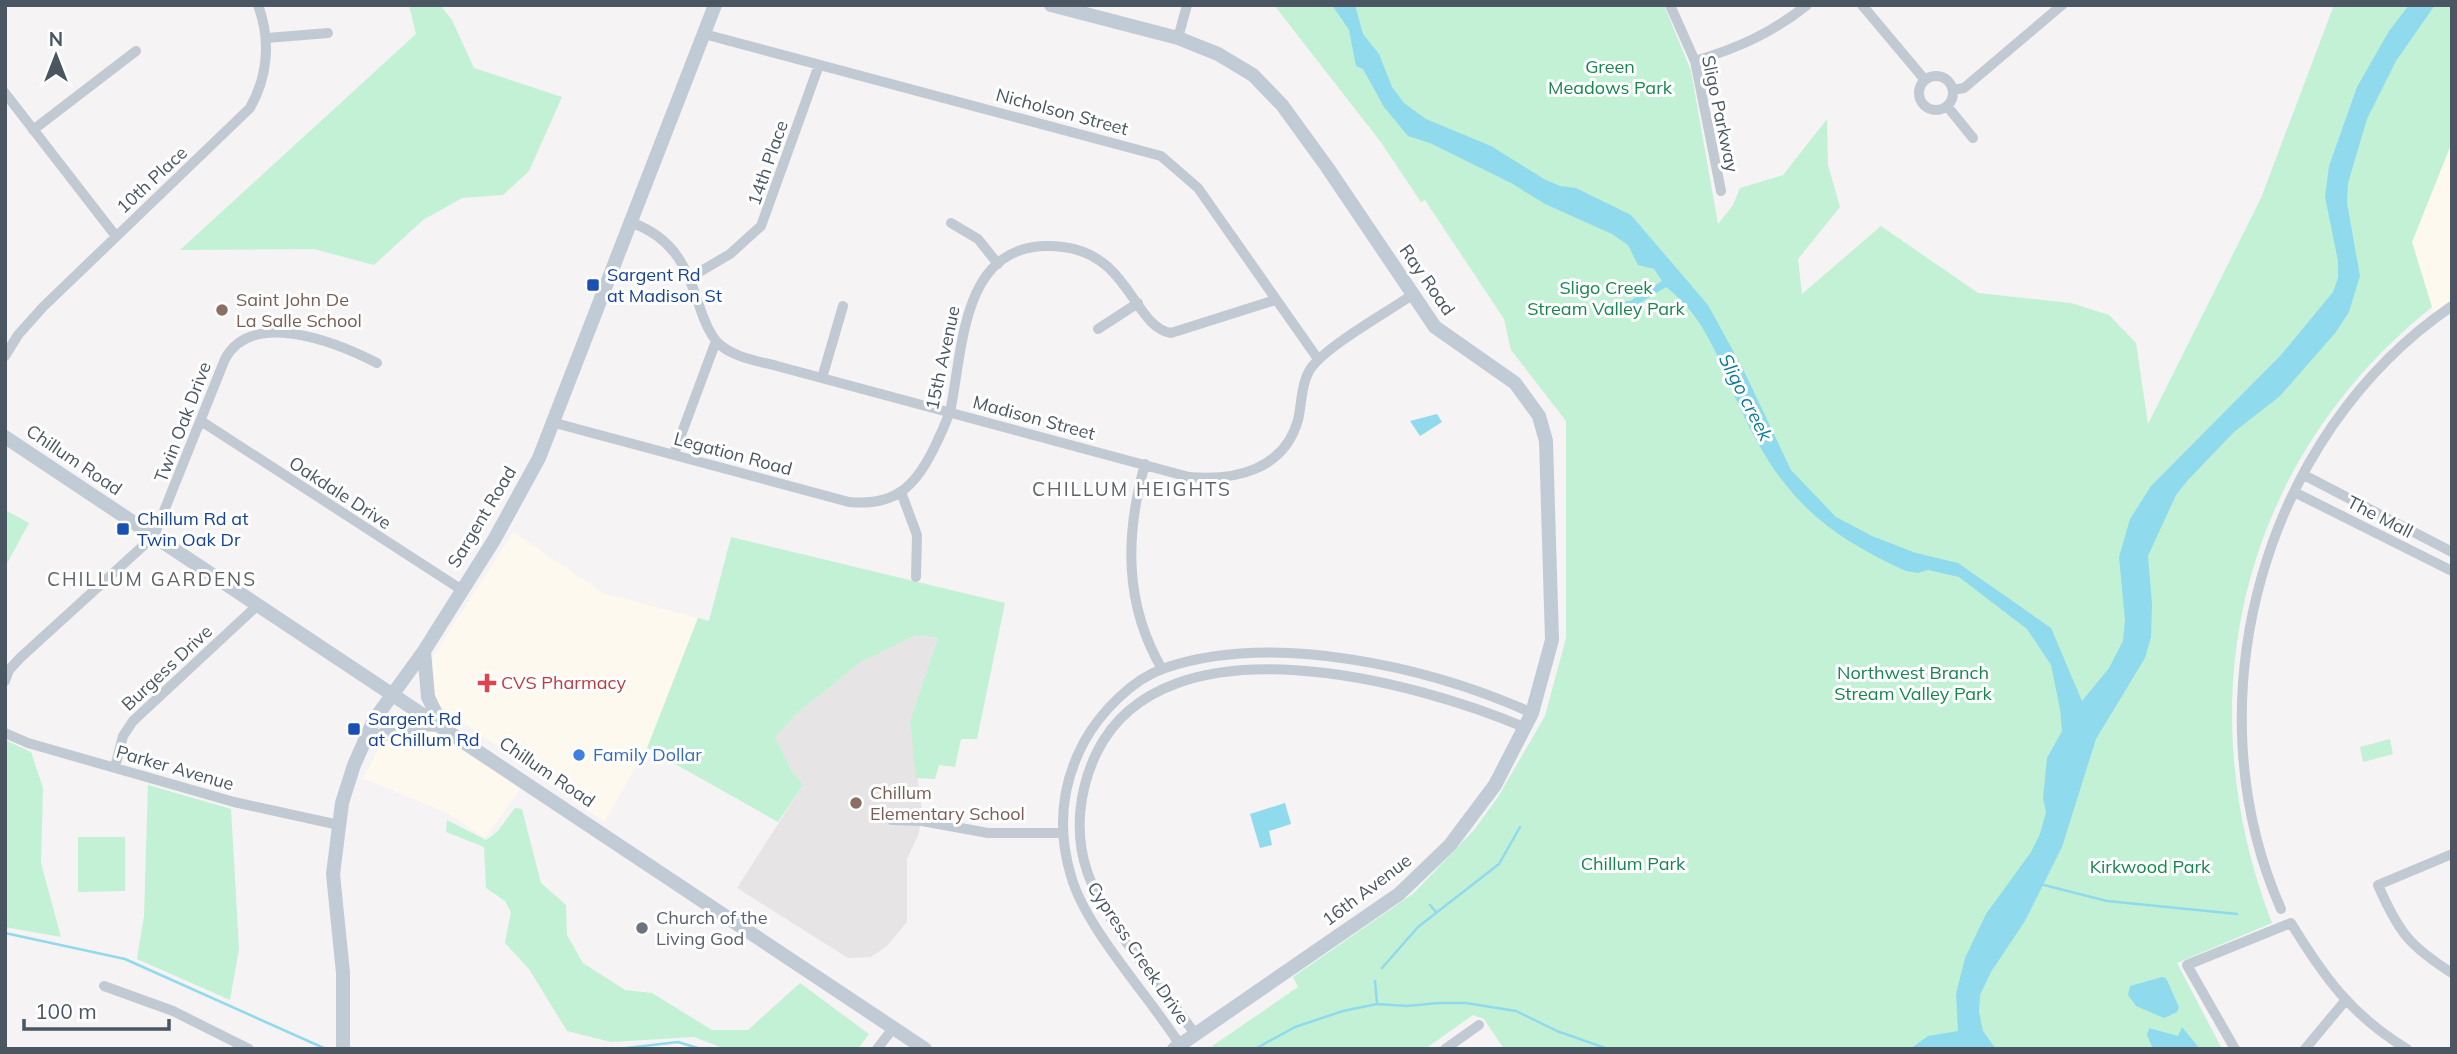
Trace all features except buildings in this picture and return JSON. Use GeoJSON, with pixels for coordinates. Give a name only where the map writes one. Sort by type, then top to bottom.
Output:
{"type":"FeatureCollection","features":[{"type":"Feature","properties":{"kind":"main road","name":"Sargent Road"},"geometry":{"type":"LineString","coordinates":[[343,1049],[343,973],[333,874],[346,789],[364,742],[393,694],[424,651],[516,501],[555,423],[715,5]]}},
{"type":"Feature","properties":{"kind":"main road","name":"Ray Road"},"geometry":{"type":"LineString","coordinates":[[1051,5],[1178,38],[1237,64],[1253,75],[1282,104],[1412,295],[1442,334],[1490,363],[1515,383],[1529,399],[1544,429],[1553,625],[1547,667],[1532,713]]}},
{"type":"Feature","properties":{"kind":"main road","name":"Chillum Road"},"geometry":{"type":"LineString","coordinates":[[5,437],[442,725],[925,1049]]}},
{"type":"Feature","properties":{"kind":"main road"},"geometry":{"type":"LineString","coordinates":[[424,651],[428,697],[442,725]]}},
{"type":"Feature","properties":{"kind":"main road","name":"16th Avenue"},"geometry":{"type":"LineString","coordinates":[[1177,1047],[1384,906],[1417,878],[1474,817],[1532,713]]}},
{"type":"Feature","properties":{"kind":"main road"},"geometry":{"type":"LineString","coordinates":[[364,742],[401,727],[424,723],[442,725]]}},
{"type":"Feature","properties":{"kind":"street","name":"10th Place"},"geometry":{"type":"LineString","coordinates":[[5,356],[36,314],[115,235],[241,120],[260,85],[267,38],[258,5]]}},
{"type":"Feature","properties":{"kind":"street"},"geometry":{"type":"LineString","coordinates":[[1178,38],[1187,5]]}},
{"type":"Feature","properties":{"kind":"street","name":"Sligo Parkway"},"geometry":{"type":"LineString","coordinates":[[1670,5],[1695,61],[1721,191]]}},
{"type":"Feature","properties":{"kind":"street"},"geometry":{"type":"LineString","coordinates":[[1695,61],[1744,46],[1770,33],[1807,5]]}},
{"type":"Feature","properties":{"kind":"street"},"geometry":{"type":"LineString","coordinates":[[1862,5],[1925,80]]}},
{"type":"Feature","properties":{"kind":"street"},"geometry":{"type":"LineString","coordinates":[[1953,90],[1964,88],[2062,5]]}},
{"type":"Feature","properties":{"kind":"street"},"geometry":{"type":"LineString","coordinates":[[267,38],[328,33]]}},
{"type":"Feature","properties":{"kind":"street","name":"Nicholson Street"},"geometry":{"type":"LineString","coordinates":[[704,34],[1161,156],[1198,188],[1318,359]]}},
{"type":"Feature","properties":{"kind":"street"},"geometry":{"type":"LineString","coordinates":[[33,130],[136,51]]}},
{"type":"Feature","properties":{"kind":"street","name":"14th Place"},"geometry":{"type":"LineString","coordinates":[[691,277],[730,254],[761,226],[819,65]]}},
{"type":"Feature","properties":{"kind":"street"},"geometry":{"type":"LineString","coordinates":[[1939,76],[1948,81],[1953,90],[1947,106],[1938,110],[1924,104],[1920,90],[1925,80],[1939,76]]}},
{"type":"Feature","properties":{"kind":"street"},"geometry":{"type":"LineString","coordinates":[[5,93],[115,235]]}},
{"type":"Feature","properties":{"kind":"street"},"geometry":{"type":"LineString","coordinates":[[1947,106],[1973,138]]}},
{"type":"Feature","properties":{"kind":"street"},"geometry":{"type":"LineString","coordinates":[[633,223],[649,229],[667,242],[683,261],[691,277],[705,323],[716,341],[674,454]]}},
{"type":"Feature","properties":{"kind":"street"},"geometry":{"type":"LineString","coordinates":[[951,223],[978,239],[998,264]]}},
{"type":"Feature","properties":{"kind":"street","name":"15th Avenue"},"geometry":{"type":"LineString","coordinates":[[901,492],[913,483],[929,460],[950,411],[967,310],[983,279],[998,264],[1030,249],[1062,247],[1076,250],[1111,268],[1158,329],[1171,333],[1275,300]]}},
{"type":"Feature","properties":{"kind":"street"},"geometry":{"type":"LineString","coordinates":[[1318,359],[1412,295]]}},
{"type":"Feature","properties":{"kind":"street"},"geometry":{"type":"LineString","coordinates":[[1098,329],[1138,303]]}},
{"type":"Feature","properties":{"kind":"street"},"geometry":{"type":"LineString","coordinates":[[822,378],[843,306]]}},
{"type":"Feature","properties":{"kind":"street"},"geometry":{"type":"LineString","coordinates":[[2281,909],[2262,856],[2248,797],[2242,697],[2257,593],[2265,563],[2294,492],[2344,410],[2401,345],[2452,306]]}},
{"type":"Feature","properties":{"kind":"street","name":"Twin Oak Drive"},"geometry":{"type":"LineString","coordinates":[[5,681],[9,670],[20,658],[154,536],[229,352],[239,342],[253,334],[285,332],[360,355],[377,363]]}},
{"type":"Feature","properties":{"kind":"street","name":"Madison Street"},"geometry":{"type":"LineString","coordinates":[[716,341],[742,356],[1198,478],[1238,476],[1262,467],[1282,451],[1294,432],[1305,382],[1318,359]]}},
{"type":"Feature","properties":{"kind":"street","name":"Oakdale Drive"},"geometry":{"type":"LineString","coordinates":[[201,421],[462,590]]}},
{"type":"Feature","properties":{"kind":"street","name":"Legation Road"},"geometry":{"type":"LineString","coordinates":[[555,423],[849,502],[876,503],[901,492]]}},
{"type":"Feature","properties":{"kind":"street"},"geometry":{"type":"LineString","coordinates":[[1145,464],[1131,521],[1130,565],[1143,630],[1162,669]]}},
{"type":"Feature","properties":{"kind":"street","name":"The Mall"},"geometry":{"type":"LineString","coordinates":[[2304,475],[2452,552]]}},
{"type":"Feature","properties":{"kind":"street"},"geometry":{"type":"LineString","coordinates":[[2322,506],[2332,489]]}},
{"type":"Feature","properties":{"kind":"street"},"geometry":{"type":"LineString","coordinates":[[901,492],[917,536],[916,577]]}},
{"type":"Feature","properties":{"kind":"street","name":"The Mall"},"geometry":{"type":"LineString","coordinates":[[2294,492],[2452,571]]}},
{"type":"Feature","properties":{"kind":"street","name":"Burgess Drive"},"geometry":{"type":"LineString","coordinates":[[115,767],[123,736],[133,721],[259,604]]}},
{"type":"Feature","properties":{"kind":"street","name":"Cypress Creek Drive"},"geometry":{"type":"LineString","coordinates":[[1177,1047],[1080,901],[1066,861],[1062,833],[1066,784],[1087,736],[1113,704],[1162,669],[1218,657],[1334,658],[1434,676],[1532,713]]}},
{"type":"Feature","properties":{"kind":"street","name":"Cypress Creek Drive"},"geometry":{"type":"LineString","coordinates":[[1195,1034],[1157,984],[1094,888],[1081,848],[1079,833],[1085,780],[1101,745],[1136,705],[1161,689],[1186,679],[1235,672],[1306,671],[1368,679],[1429,692],[1526,728]]}},
{"type":"Feature","properties":{"kind":"street","name":"Parker Avenue"},"geometry":{"type":"LineString","coordinates":[[5,733],[28,743],[234,802],[339,825]]}},
{"type":"Feature","properties":{"kind":"street"},"geometry":{"type":"LineString","coordinates":[[892,820],[922,821],[988,833],[1062,833]]}},
{"type":"Feature","properties":{"kind":"street"},"geometry":{"type":"LineString","coordinates":[[2452,854],[2378,885],[2402,934],[2411,945],[2452,973]]}},
{"type":"Feature","properties":{"kind":"street"},"geometry":{"type":"LineString","coordinates":[[2235,1049],[2187,965],[2291,923],[2324,977],[2345,1001],[2376,1031],[2407,1049]]}},
{"type":"Feature","properties":{"kind":"street"},"geometry":{"type":"LineString","coordinates":[[104,986],[173,1011],[245,1048]]}},
{"type":"Feature","properties":{"kind":"street"},"geometry":{"type":"LineString","coordinates":[[2305,1049],[2345,1001]]}},
{"type":"Feature","properties":{"kind":"street"},"geometry":{"type":"LineString","coordinates":[[1445,1049],[1479,1025]]}},
{"type":"Feature","properties":{"kind":"street"},"geometry":{"type":"LineString","coordinates":[[877,1049],[894,1027]]}},
{"type":"Feature","properties":{"kind":"shaded area"},"geometry":{"type":"Polygon","coordinates":[[[2452,142],[2452,301],[2434,314],[2412,242],[2452,142]]]}},
{"type":"Feature","properties":{"kind":"shaded area"},"geometry":{"type":"Polygon","coordinates":[[[513,532],[603,593],[698,618],[647,748],[604,822],[433,701],[428,670],[434,655],[513,532]]]}},
{"type":"Feature","properties":{"kind":"shaded area","name":"Chillum Elementary School"},"geometry":{"type":"Polygon","coordinates":[[[916,635],[938,638],[910,721],[922,811],[919,833],[907,859],[907,922],[887,946],[871,957],[848,958],[737,888],[803,785],[790,768],[774,737],[796,714],[861,662],[916,635]]]}},
{"type":"Feature","properties":{"kind":"shaded area"},"geometry":{"type":"Polygon","coordinates":[[[433,731],[521,788],[485,838],[449,814],[363,778],[382,742],[398,732],[433,731]]]}},
{"type":"Feature","properties":{"kind":"green space"},"geometry":{"type":"Polygon","coordinates":[[[409,5],[440,5],[452,20],[474,68],[562,97],[529,171],[503,195],[462,198],[423,220],[374,265],[314,249],[180,250],[416,34],[409,5]]]}},
{"type":"Feature","properties":{"kind":"green space"},"geometry":{"type":"Polygon","coordinates":[[[1274,5],[1664,5],[1691,71],[1718,224],[1733,205],[1740,188],[1783,175],[1827,119],[1828,165],[1840,207],[1798,259],[1802,294],[1881,226],[1978,293],[2071,303],[2109,315],[2136,343],[2148,424],[2261,198],[2334,5],[2452,5],[2452,142],[2412,242],[2432,307],[2367,368],[2314,436],[2274,510],[2248,588],[2234,670],[2233,753],[2246,838],[2272,923],[2177,963],[2222,1049],[1504,1049],[1484,1019],[1473,1015],[1425,1049],[1208,1049],[1298,987],[1293,977],[1414,893],[1474,830],[1498,797],[1545,716],[1566,638],[1566,421],[1511,350],[1504,319],[1425,200],[1421,202],[1380,141],[1274,5]]]}},
{"type":"Feature","properties":{"kind":"green space"},"geometry":{"type":"Polygon","coordinates":[[[5,510],[29,523],[5,567],[5,510]]]}},
{"type":"Feature","properties":{"kind":"green space"},"geometry":{"type":"Polygon","coordinates":[[[731,537],[1005,603],[977,739],[961,739],[955,767],[939,765],[935,779],[916,778],[910,721],[938,638],[916,635],[861,662],[796,714],[775,737],[790,768],[803,785],[778,822],[647,748],[698,618],[709,621],[731,537]]]}},
{"type":"Feature","properties":{"kind":"green space"},"geometry":{"type":"Polygon","coordinates":[[[2390,739],[2393,754],[2363,762],[2360,747],[2390,739]]]}},
{"type":"Feature","properties":{"kind":"green space"},"geometry":{"type":"Polygon","coordinates":[[[5,740],[31,752],[43,788],[41,863],[61,937],[5,927],[5,740]]]}},
{"type":"Feature","properties":{"kind":"green space"},"geometry":{"type":"Polygon","coordinates":[[[148,785],[231,809],[239,949],[230,1000],[137,959],[144,916],[148,785]]]}},
{"type":"Feature","properties":{"kind":"green space"},"geometry":{"type":"Polygon","coordinates":[[[515,808],[522,809],[541,883],[566,905],[567,935],[583,963],[625,990],[652,993],[712,1030],[748,1030],[800,983],[869,1034],[858,1049],[725,1049],[694,1037],[611,1042],[567,1031],[529,969],[505,943],[511,912],[505,901],[486,888],[484,847],[446,832],[447,820],[486,840],[497,832],[515,808]]]}},
{"type":"Feature","properties":{"kind":"green space"},"geometry":{"type":"Polygon","coordinates":[[[78,837],[125,837],[125,891],[78,892],[78,837]]]}},
{"type":"Feature","properties":{"kind":"water","name":"Sligo creek"},"geometry":{"type":"Polygon","coordinates":[[[1332,5],[1355,5],[1363,34],[1379,54],[1392,87],[1404,103],[1426,119],[1491,146],[1544,179],[1560,186],[1576,188],[1631,215],[1708,305],[1743,369],[1791,470],[1836,517],[1872,536],[1916,553],[1958,563],[2051,628],[2082,701],[2109,668],[2123,641],[2125,620],[2119,557],[2130,519],[2151,486],[2281,355],[2333,292],[2338,278],[2338,261],[2325,197],[2329,166],[2357,87],[2389,31],[2409,5],[2435,5],[2396,61],[2367,119],[2348,183],[2347,203],[2360,276],[2349,312],[2336,332],[2280,396],[2234,432],[2188,480],[2176,495],[2148,556],[2152,604],[2151,637],[2145,658],[2096,739],[2062,847],[2025,921],[1991,972],[1980,995],[1979,1012],[1983,1031],[1996,1049],[1910,1049],[1928,1036],[1958,1031],[1956,994],[1965,958],[1986,914],[2031,852],[2040,834],[2046,812],[2043,799],[2047,758],[2062,731],[2051,665],[2027,629],[1959,577],[1928,570],[1918,573],[1906,571],[1849,541],[1806,507],[1787,487],[1755,438],[1711,343],[1680,299],[1666,287],[1635,306],[1612,310],[1612,303],[1630,301],[1662,281],[1654,269],[1638,265],[1628,245],[1612,234],[1545,204],[1513,184],[1430,143],[1408,136],[1384,107],[1363,69],[1356,66],[1349,30],[1332,5]]]}},
{"type":"Feature","properties":{"kind":"water"},"geometry":{"type":"Polygon","coordinates":[[[1437,414],[1442,422],[1420,436],[1410,421],[1437,414]]]}},
{"type":"Feature","properties":{"kind":"water"},"geometry":{"type":"Polygon","coordinates":[[[1285,803],[1291,824],[1269,831],[1272,845],[1260,848],[1250,814],[1285,803]]]}},
{"type":"Feature","properties":{"kind":"water"},"geometry":{"type":"Polygon","coordinates":[[[2166,978],[2179,1007],[2177,1012],[2164,1018],[2136,1006],[2128,995],[2130,986],[2166,978]]]}},
{"type":"Feature","properties":{"kind":"water"},"geometry":{"type":"Polygon","coordinates":[[[2182,1027],[2200,1049],[2153,1049],[2147,1035],[2149,1028],[2178,1036],[2182,1027]]]}},
{"type":"Feature","properties":{"kind":"waterway"},"geometry":{"type":"LineString","coordinates":[[1382,968],[1418,927],[1499,864],[1520,827]]}},
{"type":"Feature","properties":{"kind":"waterway"},"geometry":{"type":"LineString","coordinates":[[2040,884],[2107,901],[2237,914]]}},
{"type":"Feature","properties":{"kind":"waterway"},"geometry":{"type":"LineString","coordinates":[[1430,905],[1436,912]]}},
{"type":"Feature","properties":{"kind":"waterway"},"geometry":{"type":"LineString","coordinates":[[5,933],[125,959],[326,1049]]}},
{"type":"Feature","properties":{"kind":"waterway"},"geometry":{"type":"LineString","coordinates":[[1375,981],[1377,1003]]}},
{"type":"Feature","properties":{"kind":"waterway"},"geometry":{"type":"LineString","coordinates":[[1255,1049],[1295,1027],[1343,1011],[1377,1004],[1407,1006],[1438,1003],[1466,1003],[1516,1011],[1557,1031],[1608,1049]]}},
{"type":"Feature","properties":{"kind":"waterway"},"geometry":{"type":"LineString","coordinates":[[618,1049],[678,1042],[701,1049]]}},
{"type":"Feature","properties":{"kind":"place","name":"Sargent Rd at Madison St"},"geometry":{"type":"Point","coordinates":[593,285]}},
{"type":"Feature","properties":{"kind":"place","name":"Saint John De La Salle School"},"geometry":{"type":"Point","coordinates":[222,310]}},
{"type":"Feature","properties":{"kind":"place","name":"Chillum Rd at Twin Oak Dr"},"geometry":{"type":"Point","coordinates":[123,529]}},
{"type":"Feature","properties":{"kind":"place","name":"CVS Pharmacy"},"geometry":{"type":"Point","coordinates":[487,683]}},
{"type":"Feature","properties":{"kind":"place","name":"Sargent Rd at Chillum Rd"},"geometry":{"type":"Point","coordinates":[354,729]}},
{"type":"Feature","properties":{"kind":"place","name":"Family Dollar"},"geometry":{"type":"Point","coordinates":[579,755]}},
{"type":"Feature","properties":{"kind":"place","name":"Chillum Elementary School"},"geometry":{"type":"Point","coordinates":[856,803]}},
{"type":"Feature","properties":{"kind":"place","name":"Church of the Living God"},"geometry":{"type":"Point","coordinates":[642,928]}},
{"type":"Feature","properties":{"kind":"district","name":"CHILLUM HEIGHTS"},"geometry":{"type":"Point","coordinates":[1132,489]}},
{"type":"Feature","properties":{"kind":"district","name":"CHILLUM GARDENS"},"geometry":{"type":"Point","coordinates":[152,579]}},
{"type":"Feature","properties":{"kind":"park label","name":"Green Meadows Park"},"geometry":{"type":"Point","coordinates":[1610,77]}},
{"type":"Feature","properties":{"kind":"park label","name":"Sligo Creek Stream Valley Park"},"geometry":{"type":"Point","coordinates":[1606,298]}},
{"type":"Feature","properties":{"kind":"park label","name":"Northwest Branch Stream Valley Park"},"geometry":{"type":"Point","coordinates":[1913,683]}},
{"type":"Feature","properties":{"kind":"park label","name":"Chillum Park"},"geometry":{"type":"Point","coordinates":[1633,864]}},
{"type":"Feature","properties":{"kind":"park label","name":"Kirkwood Park"},"geometry":{"type":"Point","coordinates":[2150,867]}}]}
